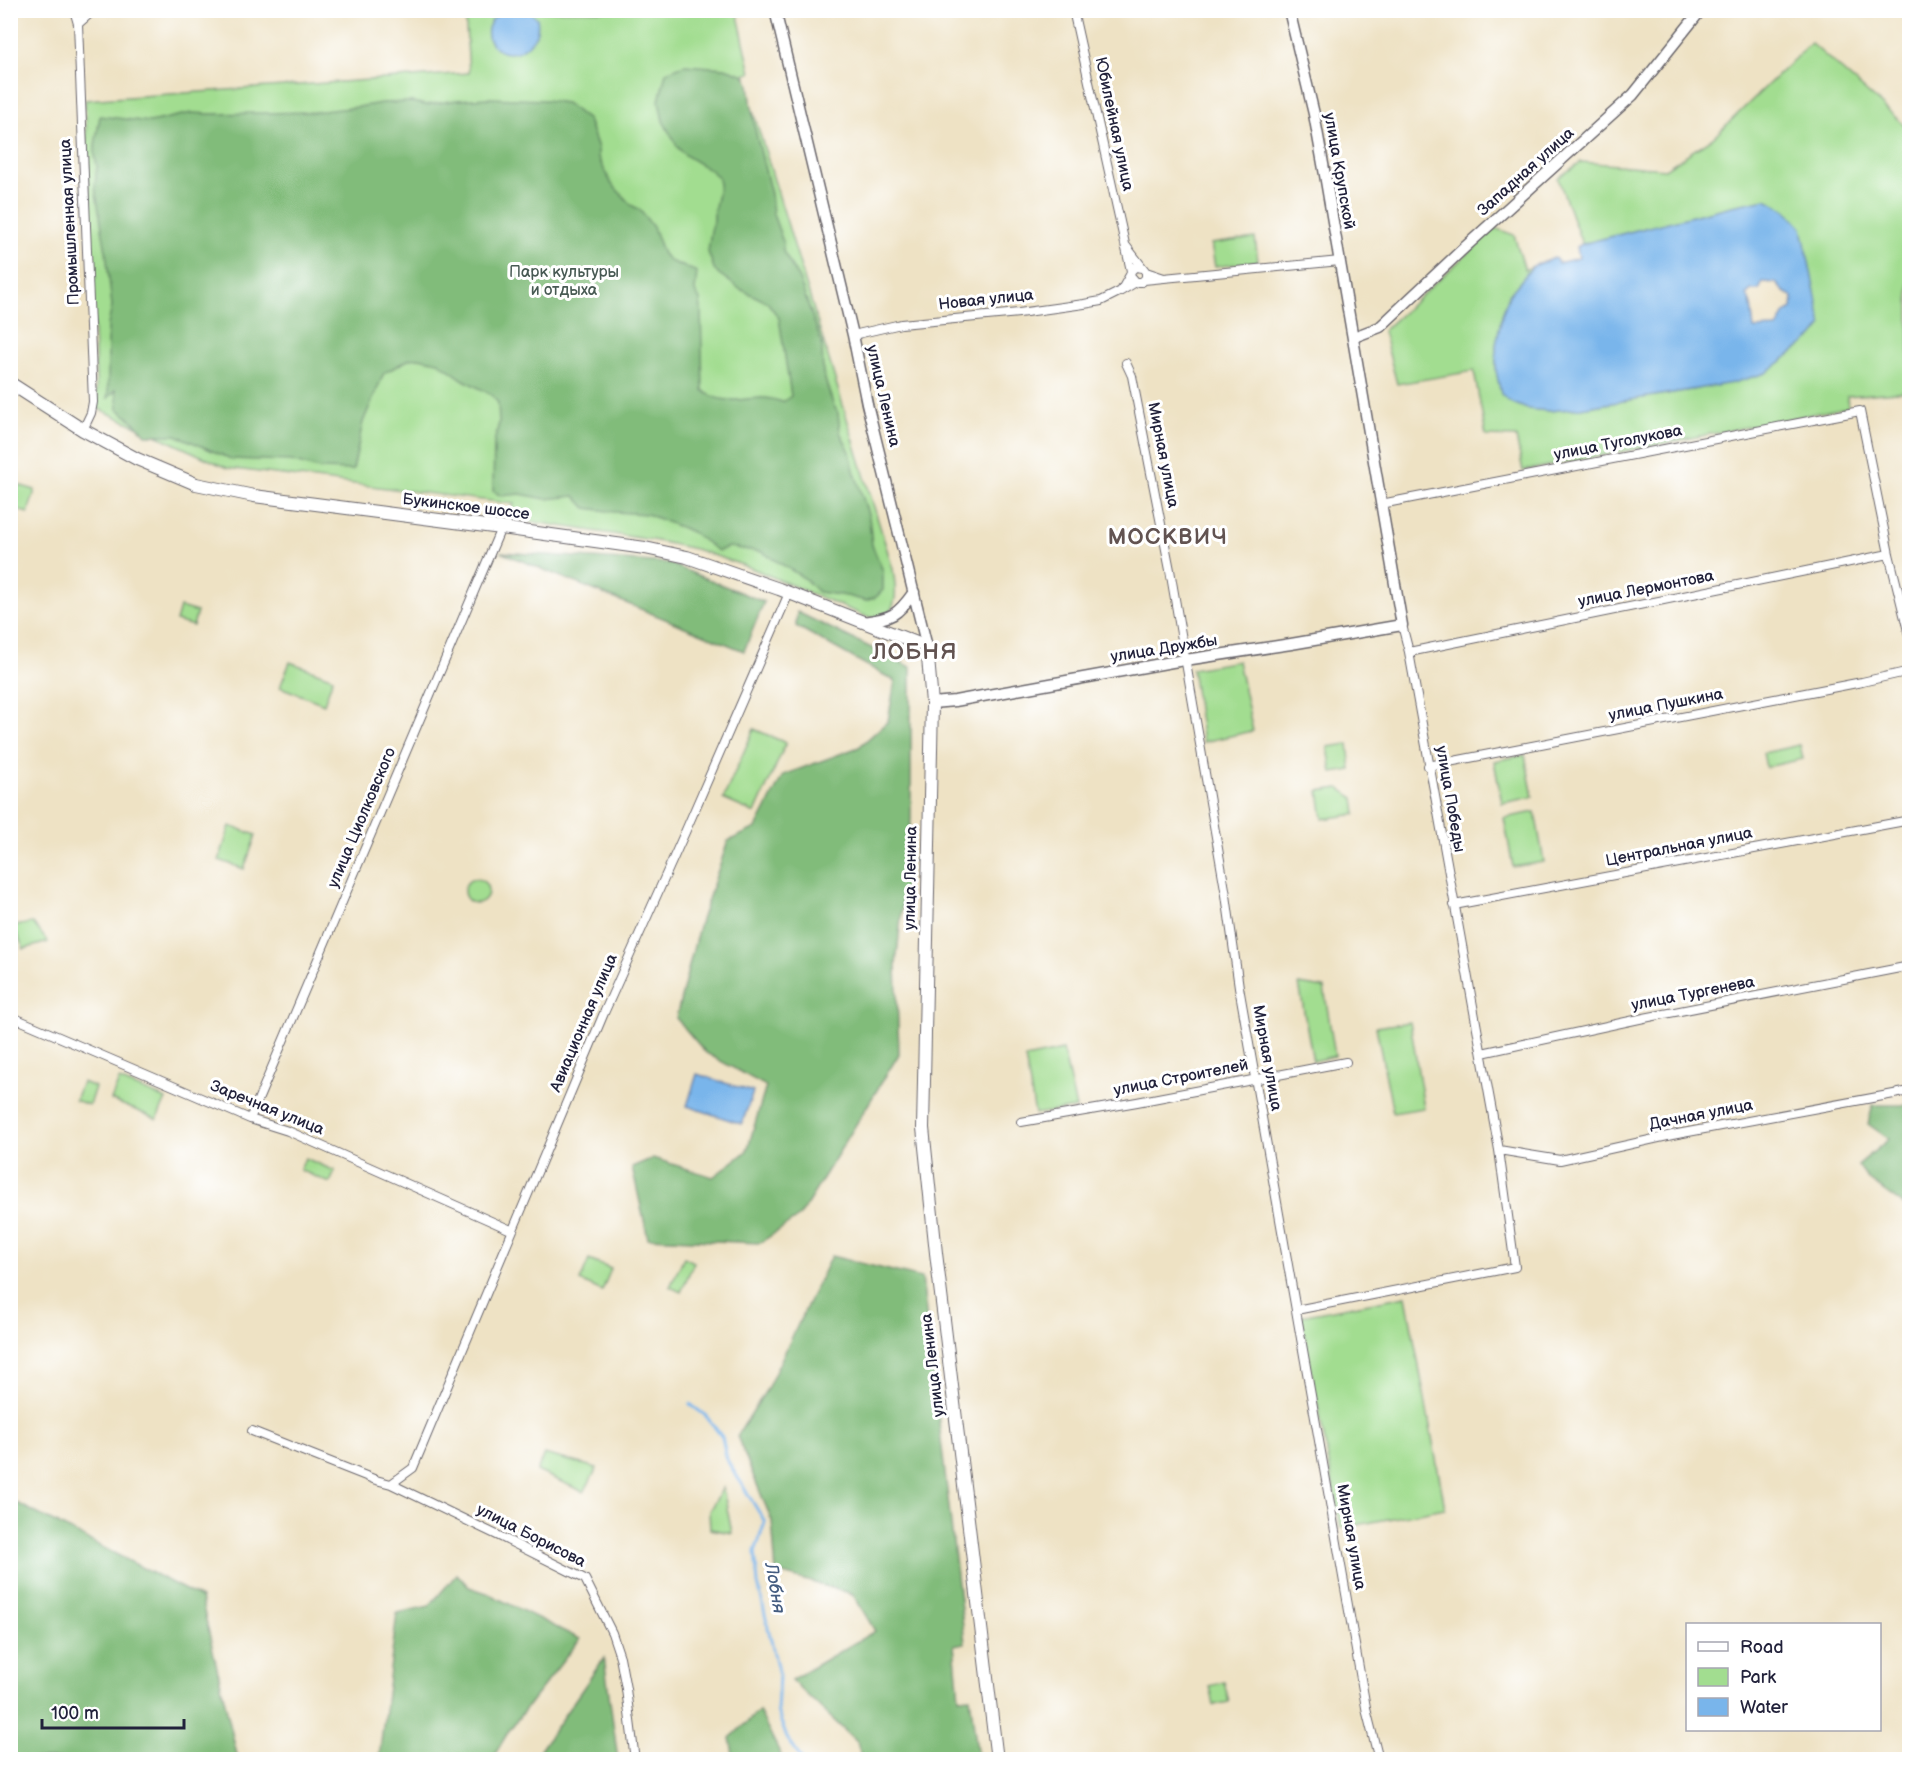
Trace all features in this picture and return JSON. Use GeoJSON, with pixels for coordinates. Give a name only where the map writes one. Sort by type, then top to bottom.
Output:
{"type":"FeatureCollection","features":[{"type":"Feature","properties":{"kind":"main road","name":"Букинское шоссе"},"geometry":{"type":"LineString","coordinates":[[10,383],[83,430],[137,459],[196,484],[311,505],[501,528],[687,557],[789,593],[927,647]]}},
{"type":"Feature","properties":{"kind":"main road","name":"улица Ленина"},"geometry":{"type":"LineString","coordinates":[[927,647],[932,703],[923,1128],[997,1760]]}},
{"type":"Feature","properties":{"kind":"street","name":"Промышленная улица"},"geometry":{"type":"LineString","coordinates":[[74,10],[78,24],[93,402],[91,413],[83,430]]}},
{"type":"Feature","properties":{"kind":"street"},"geometry":{"type":"LineString","coordinates":[[78,24],[94,10]]}},
{"type":"Feature","properties":{"kind":"street","name":"улица Ленина"},"geometry":{"type":"LineString","coordinates":[[775,10],[853,335],[867,404],[927,647]]}},
{"type":"Feature","properties":{"kind":"street","name":"Юбилейная улица"},"geometry":{"type":"LineString","coordinates":[[1073,10],[1124,243],[1138,275]]}},
{"type":"Feature","properties":{"kind":"street","name":"улица Крупской"},"geometry":{"type":"LineString","coordinates":[[1289,10],[1314,114],[1354,337]]}},
{"type":"Feature","properties":{"kind":"street","name":"Западная улица"},"geometry":{"type":"LineString","coordinates":[[1354,337],[1380,327],[1634,95],[1701,10]]}},
{"type":"Feature","properties":{"kind":"street"},"geometry":{"type":"LineString","coordinates":[[1138,275],[1164,278],[1340,261]]}},
{"type":"Feature","properties":{"kind":"street","name":"Новая улица"},"geometry":{"type":"LineString","coordinates":[[853,335],[901,324],[1019,313],[1084,304],[1113,296],[1138,275]]}},
{"type":"Feature","properties":{"kind":"street","name":"улица Победы"},"geometry":{"type":"LineString","coordinates":[[1296,1310],[1515,1267],[1499,1150],[1409,652],[1402,625],[1354,337]]}},
{"type":"Feature","properties":{"kind":"street","name":"Мирная улица"},"geometry":{"type":"LineString","coordinates":[[1126,363],[1132,376],[1170,570],[1296,1310],[1365,1699],[1378,1760]]}},
{"type":"Feature","properties":{"kind":"street","name":"улица Туголукова"},"geometry":{"type":"LineString","coordinates":[[1381,504],[1860,411],[1889,554]]}},
{"type":"Feature","properties":{"kind":"street","name":"улица Циолковского"},"geometry":{"type":"LineString","coordinates":[[250,1119],[501,528]]}},
{"type":"Feature","properties":{"kind":"street"},"geometry":{"type":"LineString","coordinates":[[1889,554],[1910,639]]}},
{"type":"Feature","properties":{"kind":"street","name":"улица Лермонтова"},"geometry":{"type":"LineString","coordinates":[[1409,652],[1889,554]]}},
{"type":"Feature","properties":{"kind":"street"},"geometry":{"type":"LineString","coordinates":[[863,622],[883,620],[901,611],[914,592]]}},
{"type":"Feature","properties":{"kind":"street","name":"Авиационная улица"},"geometry":{"type":"LineString","coordinates":[[391,1484],[413,1468],[604,1013],[789,593]]}},
{"type":"Feature","properties":{"kind":"street","name":"улица Дружбы"},"geometry":{"type":"LineString","coordinates":[[932,703],[1402,625]]}},
{"type":"Feature","properties":{"kind":"street","name":"улица Пушкина"},"geometry":{"type":"LineString","coordinates":[[1428,766],[1910,671]]}},
{"type":"Feature","properties":{"kind":"street","name":"Центральная улица"},"geometry":{"type":"LineString","coordinates":[[1454,904],[1910,820]]}},
{"type":"Feature","properties":{"kind":"street","name":"улица Тургенева"},"geometry":{"type":"LineString","coordinates":[[1482,1053],[1644,1018],[1910,966]]}},
{"type":"Feature","properties":{"kind":"street","name":"Заречная улица"},"geometry":{"type":"LineString","coordinates":[[10,1016],[250,1119],[288,1131],[512,1230]]}},
{"type":"Feature","properties":{"kind":"street","name":"улица Строителей"},"geometry":{"type":"LineString","coordinates":[[1021,1122],[1346,1062]]}},
{"type":"Feature","properties":{"kind":"street","name":"Дачная улица"},"geometry":{"type":"LineString","coordinates":[[1499,1150],[1560,1160],[1672,1135],[1910,1092]]}},
{"type":"Feature","properties":{"kind":"street","name":"улица Борисова"},"geometry":{"type":"LineString","coordinates":[[252,1431],[391,1484],[585,1579],[612,1633],[620,1657],[635,1760]]}},
{"type":"Feature","properties":{"kind":"green space","name":"Парк культуры и отдыха"},"geometry":{"type":"Polygon","coordinates":[[[465,11],[737,11],[751,73],[742,75],[893,569],[895,596],[892,609],[887,614],[867,617],[751,568],[695,549],[652,540],[507,518],[514,504],[227,468],[97,408],[85,100],[469,73],[465,11]]]}},
{"type":"Feature","properties":{"kind":"green space"},"geometry":{"type":"Polygon","coordinates":[[[1811,43],[1909,129],[1909,391],[1847,396],[1848,407],[1523,471],[1516,437],[1486,436],[1474,371],[1397,384],[1383,331],[1495,228],[1514,235],[1525,270],[1533,266],[1509,295],[1496,345],[1496,371],[1528,409],[1549,411],[1581,408],[1697,389],[1813,337],[1786,210],[1766,199],[1582,244],[1558,178],[1581,162],[1665,169],[1713,138],[1811,43]]]}},
{"type":"Feature","properties":{"kind":"green space","name":"Парк культуры и отдыха"},"geometry":{"type":"Polygon","coordinates":[[[684,65],[725,68],[745,75],[749,84],[754,125],[771,194],[773,214],[783,242],[783,251],[799,279],[822,344],[823,373],[838,413],[840,432],[850,452],[869,517],[872,545],[883,571],[883,590],[876,597],[866,601],[818,592],[804,578],[762,552],[729,547],[718,551],[692,532],[647,514],[586,508],[575,496],[546,499],[520,494],[501,496],[493,491],[494,442],[499,423],[498,403],[492,395],[464,380],[438,362],[419,358],[410,359],[384,373],[363,422],[353,470],[319,469],[291,461],[231,459],[176,435],[146,435],[118,409],[116,390],[108,398],[108,325],[112,306],[95,187],[97,166],[95,145],[100,116],[150,122],[191,113],[314,112],[381,103],[412,102],[426,105],[487,98],[566,103],[588,120],[598,148],[598,157],[611,183],[631,205],[640,210],[653,227],[663,254],[670,261],[697,272],[695,291],[700,300],[701,310],[703,390],[709,395],[722,399],[765,398],[783,402],[791,396],[779,318],[767,302],[740,289],[715,271],[708,252],[719,179],[712,171],[685,155],[678,148],[663,121],[659,101],[666,72],[684,65]]]}},
{"type":"Feature","properties":{"kind":"green space"},"geometry":{"type":"Polygon","coordinates":[[[1255,238],[1258,261],[1215,267],[1211,244],[1255,238]]]}},
{"type":"Feature","properties":{"kind":"green space"},"geometry":{"type":"Polygon","coordinates":[[[12,483],[35,490],[28,513],[11,508],[12,483]]]}},
{"type":"Feature","properties":{"kind":"green space"},"geometry":{"type":"Polygon","coordinates":[[[500,552],[668,563],[764,602],[744,651],[500,552]]]}},
{"type":"Feature","properties":{"kind":"green space"},"geometry":{"type":"Polygon","coordinates":[[[180,607],[197,612],[193,626],[176,621],[180,607]]]}},
{"type":"Feature","properties":{"kind":"green space"},"geometry":{"type":"Polygon","coordinates":[[[797,612],[911,667],[911,820],[896,965],[899,1054],[800,1216],[760,1243],[648,1238],[632,1167],[653,1158],[713,1177],[747,1151],[766,1086],[706,1053],[676,1018],[699,926],[728,841],[756,828],[783,775],[859,747],[888,721],[895,681],[796,626],[797,612]]]}},
{"type":"Feature","properties":{"kind":"green space"},"geometry":{"type":"Polygon","coordinates":[[[1238,661],[1253,731],[1203,742],[1192,669],[1238,661]]]}},
{"type":"Feature","properties":{"kind":"green space"},"geometry":{"type":"Polygon","coordinates":[[[290,662],[333,678],[324,704],[280,687],[290,662]]]}},
{"type":"Feature","properties":{"kind":"green space"},"geometry":{"type":"Polygon","coordinates":[[[754,729],[786,743],[755,813],[723,799],[754,729]]]}},
{"type":"Feature","properties":{"kind":"green space"},"geometry":{"type":"Polygon","coordinates":[[[1348,744],[1351,770],[1332,773],[1328,747],[1348,744]]]}},
{"type":"Feature","properties":{"kind":"green space"},"geometry":{"type":"Polygon","coordinates":[[[1800,745],[1803,759],[1766,767],[1763,753],[1800,745]]]}},
{"type":"Feature","properties":{"kind":"green space"},"geometry":{"type":"Polygon","coordinates":[[[1525,755],[1533,797],[1502,803],[1494,761],[1525,755]]]}},
{"type":"Feature","properties":{"kind":"green space"},"geometry":{"type":"Polygon","coordinates":[[[1339,788],[1354,798],[1356,814],[1323,819],[1319,791],[1339,788]]]}},
{"type":"Feature","properties":{"kind":"green space"},"geometry":{"type":"Polygon","coordinates":[[[1535,812],[1544,862],[1513,867],[1504,818],[1535,812]]]}},
{"type":"Feature","properties":{"kind":"green space"},"geometry":{"type":"Polygon","coordinates":[[[230,826],[256,835],[244,869],[219,860],[230,826]]]}},
{"type":"Feature","properties":{"kind":"green space"},"geometry":{"type":"Polygon","coordinates":[[[476,879],[485,882],[488,891],[485,900],[476,903],[467,900],[464,891],[467,882],[476,879]]]}},
{"type":"Feature","properties":{"kind":"green space"},"geometry":{"type":"Polygon","coordinates":[[[33,923],[48,942],[24,949],[13,926],[33,923]]]}},
{"type":"Feature","properties":{"kind":"green space"},"geometry":{"type":"Polygon","coordinates":[[[1299,984],[1324,988],[1335,1056],[1313,1061],[1299,984]]]}},
{"type":"Feature","properties":{"kind":"green space"},"geometry":{"type":"Polygon","coordinates":[[[1410,1022],[1424,1108],[1393,1113],[1376,1027],[1410,1022]]]}},
{"type":"Feature","properties":{"kind":"green space"},"geometry":{"type":"Polygon","coordinates":[[[1063,1050],[1076,1108],[1035,1114],[1025,1058],[1063,1050]]]}},
{"type":"Feature","properties":{"kind":"green space"},"geometry":{"type":"Polygon","coordinates":[[[119,1080],[166,1099],[157,1119],[111,1100],[119,1080]]]}},
{"type":"Feature","properties":{"kind":"green space"},"geometry":{"type":"Polygon","coordinates":[[[82,1082],[95,1087],[89,1105],[75,1100],[82,1082]]]}},
{"type":"Feature","properties":{"kind":"green space"},"geometry":{"type":"Polygon","coordinates":[[[1873,1105],[1909,1105],[1909,1209],[1868,1179],[1858,1165],[1889,1139],[1868,1124],[1873,1105]]]}},
{"type":"Feature","properties":{"kind":"green space"},"geometry":{"type":"Polygon","coordinates":[[[305,1158],[335,1171],[330,1183],[300,1170],[305,1158]]]}},
{"type":"Feature","properties":{"kind":"green space"},"geometry":{"type":"Polygon","coordinates":[[[831,1256],[922,1278],[965,1643],[954,1645],[959,1698],[970,1697],[978,1759],[862,1759],[857,1742],[791,1680],[875,1631],[853,1594],[776,1572],[772,1521],[737,1436],[767,1389],[831,1256]]]}},
{"type":"Feature","properties":{"kind":"green space"},"geometry":{"type":"Polygon","coordinates":[[[684,1257],[694,1262],[681,1292],[670,1287],[684,1257]]]}},
{"type":"Feature","properties":{"kind":"green space"},"geometry":{"type":"Polygon","coordinates":[[[589,1260],[611,1269],[602,1291],[580,1281],[589,1260]]]}},
{"type":"Feature","properties":{"kind":"green space"},"geometry":{"type":"Polygon","coordinates":[[[1406,1296],[1445,1508],[1341,1528],[1301,1316],[1406,1296]]]}},
{"type":"Feature","properties":{"kind":"green space"},"geometry":{"type":"Polygon","coordinates":[[[544,1454],[597,1468],[584,1492],[537,1471],[544,1454]]]}},
{"type":"Feature","properties":{"kind":"green space"},"geometry":{"type":"Polygon","coordinates":[[[723,1488],[732,1533],[710,1529],[709,1511],[723,1488]]]}},
{"type":"Feature","properties":{"kind":"green space"},"geometry":{"type":"Polygon","coordinates":[[[11,1500],[201,1598],[238,1759],[11,1759],[11,1500]]]}},
{"type":"Feature","properties":{"kind":"green space"},"geometry":{"type":"Polygon","coordinates":[[[457,1574],[469,1587],[487,1593],[580,1639],[510,1729],[492,1759],[379,1759],[397,1613],[429,1606],[457,1574]]]}},
{"type":"Feature","properties":{"kind":"green space"},"geometry":{"type":"Polygon","coordinates":[[[604,1658],[618,1759],[535,1759],[538,1753],[604,1658]]]}},
{"type":"Feature","properties":{"kind":"green space"},"geometry":{"type":"Polygon","coordinates":[[[1224,1682],[1229,1702],[1214,1705],[1210,1686],[1224,1682]]]}},
{"type":"Feature","properties":{"kind":"green space"},"geometry":{"type":"Polygon","coordinates":[[[759,1711],[783,1759],[734,1759],[730,1738],[759,1711]]]}},
{"type":"Feature","properties":{"kind":"water"},"geometry":{"type":"Polygon","coordinates":[[[505,11],[528,11],[537,18],[534,38],[518,51],[508,53],[499,50],[488,36],[488,27],[494,18],[505,11]]]}},
{"type":"Feature","properties":{"kind":"water"},"geometry":{"type":"Polygon","coordinates":[[[1766,199],[1786,210],[1802,228],[1822,326],[1813,337],[1766,373],[1733,383],[1581,408],[1549,411],[1527,409],[1510,402],[1501,394],[1496,371],[1496,345],[1502,315],[1509,295],[1533,266],[1554,258],[1558,263],[1579,258],[1577,247],[1582,244],[1766,199]],[[1763,282],[1759,290],[1751,290],[1747,294],[1754,329],[1777,328],[1785,313],[1792,309],[1793,297],[1776,283],[1763,282]]]}},
{"type":"Feature","properties":{"kind":"water"},"geometry":{"type":"Polygon","coordinates":[[[697,1074],[753,1092],[742,1124],[687,1106],[697,1074]]]}},
{"type":"Feature","properties":{"kind":"waterway","name":"Лобня"},"geometry":{"type":"LineString","coordinates":[[690,1404],[706,1416],[722,1437],[727,1460],[765,1522],[755,1552],[758,1584],[779,1675],[777,1711],[787,1738],[802,1760]]}},
{"type":"Feature","properties":{"kind":"district","name":"МОСКВИЧ"},"geometry":{"type":"Point","coordinates":[1168,537]}},
{"type":"Feature","properties":{"kind":"district","name":"ЛОБНЯ"},"geometry":{"type":"Point","coordinates":[915,652]}}]}
